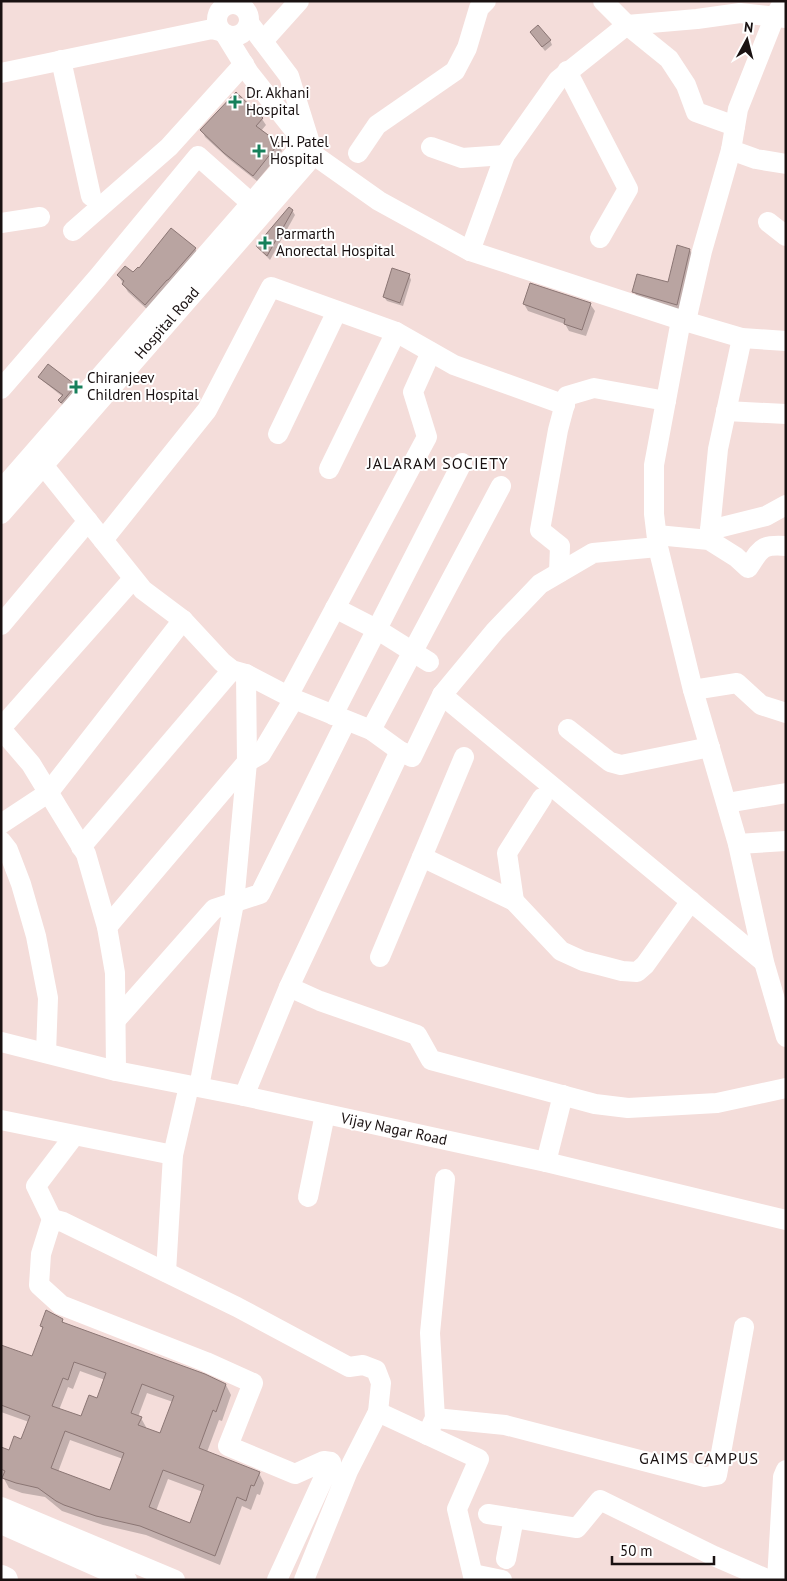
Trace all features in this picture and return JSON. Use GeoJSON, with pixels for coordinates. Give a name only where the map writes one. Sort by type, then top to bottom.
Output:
{"type":"FeatureCollection","features":[{"type":"Feature","properties":{"kind":"main road"},"geometry":{"type":"LineString","coordinates":[[1,1578],[5,1580]]}},
{"type":"Feature","properties":{"kind":"street"},"geometry":{"type":"LineString","coordinates":[[263,41],[299,1]]}},
{"type":"Feature","properties":{"kind":"street"},"geometry":{"type":"LineString","coordinates":[[358,153],[377,125],[454,71],[467,48],[479,8],[486,1]]}},
{"type":"Feature","properties":{"kind":"street"},"geometry":{"type":"LineString","coordinates":[[603,1],[626,26],[669,59],[686,85],[696,112],[735,126]]}},
{"type":"Feature","properties":{"kind":"street"},"geometry":{"type":"LineString","coordinates":[[697,19],[707,1]]}},
{"type":"Feature","properties":{"kind":"street"},"geometry":{"type":"LineString","coordinates":[[1,73],[212,29],[234,3],[246,10],[263,41],[289,76],[308,148]]}},
{"type":"Feature","properties":{"kind":"street"},"geometry":{"type":"LineString","coordinates":[[222,17],[231,36],[237,36],[247,28],[246,10]]}},
{"type":"Feature","properties":{"kind":"street"},"geometry":{"type":"LineString","coordinates":[[470,251],[505,156],[558,80],[567,71],[626,26],[740,13],[782,12],[738,109],[731,150],[683,320],[654,465],[654,514],[658,541],[692,690],[727,803],[764,962],[786,1037]]}},
{"type":"Feature","properties":{"kind":"street"},"geometry":{"type":"LineString","coordinates":[[1,62],[222,17]]}},
{"type":"Feature","properties":{"kind":"street"},"geometry":{"type":"LineString","coordinates":[[222,17],[249,74],[308,148],[379,201],[470,251],[742,338],[786,341]]}},
{"type":"Feature","properties":{"kind":"street"},"geometry":{"type":"LineString","coordinates":[[62,60],[90,196]]}},
{"type":"Feature","properties":{"kind":"street"},"geometry":{"type":"LineString","coordinates":[[72,231],[169,147],[244,64]]}},
{"type":"Feature","properties":{"kind":"street"},"geometry":{"type":"LineString","coordinates":[[567,71],[628,190],[600,238]]}},
{"type":"Feature","properties":{"kind":"street","name":"Hospital Road"},"geometry":{"type":"LineString","coordinates":[[1,490],[302,145],[308,148],[1,514]]}},
{"type":"Feature","properties":{"kind":"street"},"geometry":{"type":"LineString","coordinates":[[431,148],[462,158],[505,156]]}},
{"type":"Feature","properties":{"kind":"street"},"geometry":{"type":"LineString","coordinates":[[731,150],[756,159],[786,164]]}},
{"type":"Feature","properties":{"kind":"street"},"geometry":{"type":"LineString","coordinates":[[1,389],[98,277],[198,156],[251,203]]}},
{"type":"Feature","properties":{"kind":"street"},"geometry":{"type":"LineString","coordinates":[[1,223],[40,217]]}},
{"type":"Feature","properties":{"kind":"street"},"geometry":{"type":"LineString","coordinates":[[768,222],[786,236]]}},
{"type":"Feature","properties":{"kind":"street"},"geometry":{"type":"LineString","coordinates":[[103,540],[207,410],[271,287],[396,332],[454,365],[565,406]]}},
{"type":"Feature","properties":{"kind":"street"},"geometry":{"type":"LineString","coordinates":[[278,434],[337,311]]}},
{"type":"Feature","properties":{"kind":"street"},"geometry":{"type":"LineString","coordinates":[[329,469],[396,332]]}},
{"type":"Feature","properties":{"kind":"street"},"geometry":{"type":"LineString","coordinates":[[710,535],[718,449],[742,338]]}},
{"type":"Feature","properties":{"kind":"street"},"geometry":{"type":"LineString","coordinates":[[107,926],[247,762],[261,754],[335,608],[427,437],[413,392],[431,352]]}},
{"type":"Feature","properties":{"kind":"street"},"geometry":{"type":"LineString","coordinates":[[559,573],[560,546],[540,530],[558,430],[568,396],[594,388],[666,401]]}},
{"type":"Feature","properties":{"kind":"street"},"geometry":{"type":"LineString","coordinates":[[726,411],[786,414]]}},
{"type":"Feature","properties":{"kind":"street"},"geometry":{"type":"LineString","coordinates":[[116,1020],[214,909],[260,894],[378,630],[462,463]]}},
{"type":"Feature","properties":{"kind":"street"},"geometry":{"type":"LineString","coordinates":[[43,465],[143,590],[183,620],[222,662],[291,698],[371,730],[400,751],[412,756],[442,695],[540,584],[593,553],[658,541],[710,535],[766,516],[786,505]]}},
{"type":"Feature","properties":{"kind":"street"},"geometry":{"type":"LineString","coordinates":[[371,730],[421,657],[501,486]]}},
{"type":"Feature","properties":{"kind":"street"},"geometry":{"type":"LineString","coordinates":[[1,626],[88,522]]}},
{"type":"Feature","properties":{"kind":"street"},"geometry":{"type":"LineString","coordinates":[[710,535],[748,568],[761,549],[771,545],[786,546]]}},
{"type":"Feature","properties":{"kind":"street"},"geometry":{"type":"LineString","coordinates":[[116,1071],[115,973],[107,926],[86,854],[31,764],[1,729],[133,578]]}},
{"type":"Feature","properties":{"kind":"street"},"geometry":{"type":"LineString","coordinates":[[335,608],[378,630],[421,657]]}},
{"type":"Feature","properties":{"kind":"street"},"geometry":{"type":"LineString","coordinates":[[1,824],[48,792],[183,620]]}},
{"type":"Feature","properties":{"kind":"street"},"geometry":{"type":"LineString","coordinates":[[166,1272],[173,1155],[194,1086],[234,903],[247,762],[239,672]]}},
{"type":"Feature","properties":{"kind":"street"},"geometry":{"type":"LineString","coordinates":[[81,847],[239,672]]}},
{"type":"Feature","properties":{"kind":"street"},"geometry":{"type":"LineString","coordinates":[[692,690],[737,682],[760,706],[785,714]]}},
{"type":"Feature","properties":{"kind":"street"},"geometry":{"type":"LineString","coordinates":[[442,695],[764,962]]}},
{"type":"Feature","properties":{"kind":"street"},"geometry":{"type":"LineString","coordinates":[[568,729],[610,762],[621,765],[710,747]]}},
{"type":"Feature","properties":{"kind":"street"},"geometry":{"type":"LineString","coordinates":[[244,1096],[290,987],[400,751]]}},
{"type":"Feature","properties":{"kind":"street"},"geometry":{"type":"LineString","coordinates":[[380,958],[464,757]]}},
{"type":"Feature","properties":{"kind":"street"},"geometry":{"type":"LineString","coordinates":[[727,803],[786,793]]}},
{"type":"Feature","properties":{"kind":"street"},"geometry":{"type":"LineString","coordinates":[[514,901],[508,853],[542,798]]}},
{"type":"Feature","properties":{"kind":"street"},"geometry":{"type":"LineString","coordinates":[[1,841],[8,850],[21,884],[36,936],[48,998],[46,1053]]}},
{"type":"Feature","properties":{"kind":"street"},"geometry":{"type":"LineString","coordinates":[[738,844],[786,841]]}},
{"type":"Feature","properties":{"kind":"street"},"geometry":{"type":"LineString","coordinates":[[422,857],[514,901],[561,950],[583,961],[622,971],[637,972],[645,965],[691,901]]}},
{"type":"Feature","properties":{"kind":"street"},"geometry":{"type":"LineString","coordinates":[[290,987],[320,1001],[417,1035],[431,1060],[595,1104],[628,1108],[717,1102],[786,1088]]}},
{"type":"Feature","properties":{"kind":"street","name":"Vijay Nagar Road"},"geometry":{"type":"LineString","coordinates":[[1,1042],[116,1071],[244,1096],[546,1162],[786,1220]]}},
{"type":"Feature","properties":{"kind":"street"},"geometry":{"type":"LineString","coordinates":[[546,1162],[563,1095]]}},
{"type":"Feature","properties":{"kind":"street"},"geometry":{"type":"LineString","coordinates":[[308,1198],[325,1114]]}},
{"type":"Feature","properties":{"kind":"street"},"geometry":{"type":"LineString","coordinates":[[1,1120],[173,1155]]}},
{"type":"Feature","properties":{"kind":"street"},"geometry":{"type":"LineString","coordinates":[[74,1136],[36,1186],[52,1219],[41,1254],[39,1285],[61,1306],[206,1362],[253,1383],[228,1446],[294,1474],[324,1461],[331,1462],[277,1580]]}},
{"type":"Feature","properties":{"kind":"street"},"geometry":{"type":"LineString","coordinates":[[431,1427],[430,1333],[445,1179]]}},
{"type":"Feature","properties":{"kind":"street"},"geometry":{"type":"LineString","coordinates":[[52,1219],[62,1222],[237,1307],[348,1367],[363,1365],[376,1370],[381,1383],[378,1412],[348,1471],[304,1580]]}},
{"type":"Feature","properties":{"kind":"street"},"geometry":{"type":"LineString","coordinates":[[378,1412],[431,1427],[504,1425],[705,1477],[717,1475],[744,1327]]}},
{"type":"Feature","properties":{"kind":"street"},"geometry":{"type":"LineString","coordinates":[[431,1427],[479,1459],[457,1509],[473,1577],[502,1580]]}},
{"type":"Feature","properties":{"kind":"street"},"geometry":{"type":"LineString","coordinates":[[777,1580],[786,1470]]}},
{"type":"Feature","properties":{"kind":"street"},"geometry":{"type":"LineString","coordinates":[[488,1514],[577,1528],[600,1500],[714,1556],[769,1580]]}},
{"type":"Feature","properties":{"kind":"street"},"geometry":{"type":"LineString","coordinates":[[1,1507],[175,1580]]}},
{"type":"Feature","properties":{"kind":"street"},"geometry":{"type":"LineString","coordinates":[[506,1559],[514,1518]]}},
{"type":"Feature","properties":{"kind":"street"},"geometry":{"type":"LineString","coordinates":[[1,1524],[127,1580]]}},
{"type":"Feature","properties":{"kind":"building"},"geometry":{"type":"Polygon","coordinates":[[[538,25],[551,40],[542,47],[530,32],[538,25]]]}},
{"type":"Feature","properties":{"kind":"building"},"geometry":{"type":"Polygon","coordinates":[[[236,92],[263,118],[256,126],[279,143],[253,176],[224,153],[200,130],[236,92]]]}},
{"type":"Feature","properties":{"kind":"building"},"geometry":{"type":"Polygon","coordinates":[[[289,207],[293,210],[267,256],[256,246],[289,207]]]}},
{"type":"Feature","properties":{"kind":"building"},"geometry":{"type":"Polygon","coordinates":[[[171,228],[196,248],[145,305],[122,284],[124,281],[117,275],[125,266],[133,272],[139,268],[171,228]]]}},
{"type":"Feature","properties":{"kind":"building"},"geometry":{"type":"Polygon","coordinates":[[[677,245],[690,249],[677,305],[632,292],[637,274],[668,282],[677,245]]]}},
{"type":"Feature","properties":{"kind":"building"},"geometry":{"type":"Polygon","coordinates":[[[392,268],[410,274],[400,303],[383,297],[392,268]]]}},
{"type":"Feature","properties":{"kind":"building"},"geometry":{"type":"Polygon","coordinates":[[[530,283],[591,303],[582,330],[564,324],[565,319],[523,304],[530,283]]]}},
{"type":"Feature","properties":{"kind":"building"},"geometry":{"type":"Polygon","coordinates":[[[48,364],[73,383],[75,381],[78,383],[61,403],[58,400],[63,395],[38,377],[48,364]]]}},
{"type":"Feature","properties":{"kind":"building"},"geometry":{"type":"Polygon","coordinates":[[[46,1310],[63,1319],[62,1322],[205,1374],[226,1384],[216,1412],[213,1410],[199,1448],[260,1472],[254,1486],[251,1485],[246,1501],[237,1497],[215,1556],[140,1526],[96,1516],[64,1505],[38,1488],[2,1478],[5,1471],[1,1469],[1,1447],[9,1450],[14,1436],[21,1439],[30,1416],[1,1405],[1,1345],[32,1356],[43,1327],[40,1326],[46,1310]],[[74,1362],[68,1380],[63,1378],[52,1406],[81,1416],[89,1395],[97,1398],[106,1373],[74,1362]],[[142,1384],[131,1413],[142,1417],[138,1425],[160,1433],[174,1396],[142,1384]],[[65,1431],[51,1468],[110,1490],[124,1453],[65,1431]],[[163,1470],[149,1507],[190,1523],[204,1485],[163,1470]]]}},
{"type":"Feature","properties":{"kind":"place","name":"Dr. Akhani Hospital"},"geometry":{"type":"Point","coordinates":[235,102]}},
{"type":"Feature","properties":{"kind":"place","name":"V.H. Patel Hospital"},"geometry":{"type":"Point","coordinates":[259,151]}},
{"type":"Feature","properties":{"kind":"place","name":"Parmarth Anorectal Hospital"},"geometry":{"type":"Point","coordinates":[265,243]}},
{"type":"Feature","properties":{"kind":"place","name":"Chiranjeev Children Hospital"},"geometry":{"type":"Point","coordinates":[76,387]}},
{"type":"Feature","properties":{"kind":"district","name":"JALARAM SOCIETY"},"geometry":{"type":"Point","coordinates":[438,463]}},
{"type":"Feature","properties":{"kind":"district","name":"GAIMS CAMPUS"},"geometry":{"type":"Point","coordinates":[699,1458]}}]}
